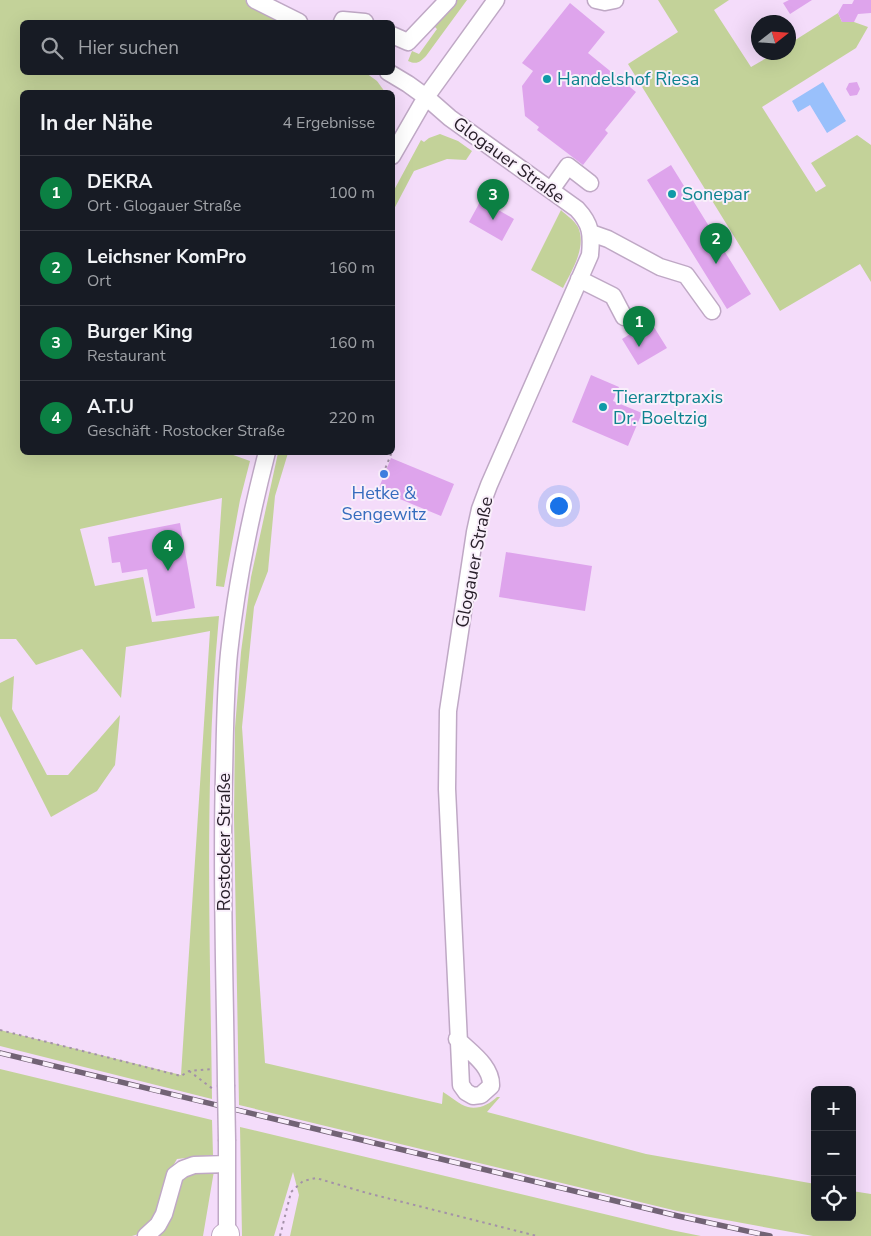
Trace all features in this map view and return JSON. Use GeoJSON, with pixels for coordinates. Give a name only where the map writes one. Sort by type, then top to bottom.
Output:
{"type":"FeatureCollection","features":[{"type":"Feature","properties":{"kind":"street"},"geometry":{"type":"LineString","coordinates":[[255,0],[295,20]]}},
{"type":"Feature","properties":{"kind":"street"},"geometry":{"type":"LineString","coordinates":[[395,36],[408,42],[448,0]]}},
{"type":"Feature","properties":{"kind":"street"},"geometry":{"type":"LineString","coordinates":[[395,151],[426,96],[496,0]]}},
{"type":"Feature","properties":{"kind":"street"},"geometry":{"type":"LineString","coordinates":[[596,0],[605,2],[615,0]]}},
{"type":"Feature","properties":{"kind":"street","name":"Glogauer Straße"},"geometry":{"type":"LineString","coordinates":[[393,75],[426,96],[450,118],[577,209],[586,218],[591,233],[590,254],[489,486],[480,509],[475,532],[448,711],[447,730],[447,789],[457,1039]]}},
{"type":"Feature","properties":{"kind":"street"},"geometry":{"type":"LineString","coordinates":[[551,190],[568,166],[590,183]]}},
{"type":"Feature","properties":{"kind":"street"},"geometry":{"type":"LineString","coordinates":[[591,233],[608,239],[660,267],[686,275],[712,311]]}},
{"type":"Feature","properties":{"kind":"street"},"geometry":{"type":"LineString","coordinates":[[579,279],[613,296],[624,316]]}},
{"type":"Feature","properties":{"kind":"street","name":"Rostocker Straße"},"geometry":{"type":"LineString","coordinates":[[226,1235],[227,1141],[220,1087],[225,729],[229,655],[236,602],[254,501],[266,455]]}},
{"type":"Feature","properties":{"kind":"street"},"geometry":{"type":"LineString","coordinates":[[146,1236],[158,1225],[164,1214],[175,1175],[183,1169],[194,1165],[227,1164]]}},
{"type":"Feature","properties":{"kind":"path"},"geometry":{"type":"LineString","coordinates":[[382,474],[391,455]]}},
{"type":"Feature","properties":{"kind":"path"},"geometry":{"type":"LineString","coordinates":[[0,1030],[181,1076],[189,1071],[214,1069]]}},
{"type":"Feature","properties":{"kind":"path"},"geometry":{"type":"LineString","coordinates":[[189,1071],[220,1087]]}},
{"type":"Feature","properties":{"kind":"path"},"geometry":{"type":"LineString","coordinates":[[280,1236],[291,1192],[303,1181],[316,1178],[367,1193],[537,1236]]}},
{"type":"Feature","properties":{"kind":"green space"},"geometry":{"type":"Polygon","coordinates":[[[0,0],[245,0],[284,20],[20,20],[20,75],[369,75],[377,81],[384,90],[20,90],[20,455],[233,455],[250,461],[240,500],[224,587],[216,586],[222,498],[80,529],[95,586],[143,577],[152,622],[219,616],[211,736],[209,857],[212,1099],[0,1046],[0,1030],[181,1075],[210,631],[126,647],[121,698],[82,649],[36,665],[16,639],[0,639],[0,0]]]}},
{"type":"Feature","properties":{"kind":"green space"},"geometry":{"type":"Polygon","coordinates":[[[453,0],[467,0],[426,56],[418,62],[408,61],[412,51],[419,54],[437,29],[431,23],[453,0]]]}},
{"type":"Feature","properties":{"kind":"green space"},"geometry":{"type":"Polygon","coordinates":[[[658,0],[729,0],[714,10],[751,67],[763,60],[796,60],[796,40],[838,13],[842,22],[854,22],[868,27],[856,48],[762,107],[816,192],[826,186],[811,163],[857,135],[871,145],[871,282],[860,264],[780,311],[628,64],[678,32],[658,0]]]}},
{"type":"Feature","properties":{"kind":"green space"},"geometry":{"type":"Polygon","coordinates":[[[440,134],[458,141],[472,151],[466,160],[447,159],[414,171],[395,207],[395,188],[421,140],[424,142],[440,134]]]}},
{"type":"Feature","properties":{"kind":"green space"},"geometry":{"type":"Polygon","coordinates":[[[561,210],[578,227],[581,242],[574,266],[563,288],[531,270],[561,210]]]}},
{"type":"Feature","properties":{"kind":"green space"},"geometry":{"type":"Polygon","coordinates":[[[278,455],[287,455],[275,496],[268,571],[254,607],[242,727],[265,1063],[442,1104],[443,1092],[472,1108],[484,1106],[500,1097],[487,1112],[646,1154],[811,1183],[811,1221],[856,1221],[856,1192],[871,1194],[871,1236],[813,1236],[677,1211],[239,1105],[234,817],[235,728],[241,652],[251,577],[278,455]]]}},
{"type":"Feature","properties":{"kind":"green space"},"geometry":{"type":"Polygon","coordinates":[[[14,676],[12,709],[47,775],[68,775],[120,715],[115,765],[97,791],[51,817],[0,716],[0,683],[14,676]]]}},
{"type":"Feature","properties":{"kind":"green space"},"geometry":{"type":"Polygon","coordinates":[[[0,1069],[212,1120],[213,1155],[177,1159],[166,1178],[156,1222],[142,1233],[132,1236],[0,1236],[0,1069]]]}},
{"type":"Feature","properties":{"kind":"green space"},"geometry":{"type":"Polygon","coordinates":[[[240,1127],[701,1236],[290,1236],[299,1195],[293,1172],[274,1236],[242,1236],[240,1127]]]}},
{"type":"Feature","properties":{"kind":"green space"},"geometry":{"type":"Polygon","coordinates":[[[214,1171],[203,1236],[154,1236],[178,1185],[187,1173],[214,1171]]]}},
{"type":"Feature","properties":{"kind":"water"},"geometry":{"type":"Polygon","coordinates":[[[823,82],[846,121],[827,133],[810,105],[798,112],[792,101],[823,82]]]}},
{"type":"Feature","properties":{"kind":"building"},"geometry":{"type":"Polygon","coordinates":[[[789,0],[812,0],[790,14],[783,3],[789,0]]]}},
{"type":"Feature","properties":{"kind":"building"},"geometry":{"type":"Polygon","coordinates":[[[854,0],[871,0],[871,13],[858,14],[854,22],[842,22],[838,13],[843,4],[852,4],[854,0]]]}},
{"type":"Feature","properties":{"kind":"building","name":"Handelshof Riesa"},"geometry":{"type":"Polygon","coordinates":[[[570,3],[605,32],[588,53],[636,92],[605,130],[608,133],[583,165],[537,130],[539,127],[525,116],[522,86],[533,71],[522,63],[570,3]]]}},
{"type":"Feature","properties":{"kind":"building"},"geometry":{"type":"Polygon","coordinates":[[[857,82],[860,89],[857,95],[850,96],[846,89],[849,83],[857,82]]]}},
{"type":"Feature","properties":{"kind":"building"},"geometry":{"type":"Polygon","coordinates":[[[671,165],[751,294],[727,309],[647,180],[671,165]]]}},
{"type":"Feature","properties":{"kind":"building"},"geometry":{"type":"Polygon","coordinates":[[[481,200],[514,219],[502,241],[469,222],[481,200]]]}},
{"type":"Feature","properties":{"kind":"building"},"geometry":{"type":"Polygon","coordinates":[[[644,311],[667,348],[638,365],[622,339],[640,328],[634,317],[644,311]]]}},
{"type":"Feature","properties":{"kind":"building","name":"Tierarztpraxis Dr. Boeltzig"},"geometry":{"type":"Polygon","coordinates":[[[591,375],[619,387],[613,401],[642,413],[628,446],[572,422],[591,375]]]}},
{"type":"Feature","properties":{"kind":"building"},"geometry":{"type":"Polygon","coordinates":[[[391,458],[454,484],[441,516],[378,490],[391,458]]]}},
{"type":"Feature","properties":{"kind":"building"},"geometry":{"type":"Polygon","coordinates":[[[180,523],[195,608],[156,616],[147,569],[122,573],[120,562],[112,563],[108,537],[180,523]]]}},
{"type":"Feature","properties":{"kind":"building"},"geometry":{"type":"Polygon","coordinates":[[[506,552],[592,566],[585,611],[499,597],[506,552]]]}},
{"type":"Feature","properties":{"kind":"railway"},"geometry":{"type":"LineString","coordinates":[[0,1053],[678,1216],[770,1236]]}},
{"type":"Feature","properties":{"kind":"place","name":"Handelshof Riesa"},"geometry":{"type":"Point","coordinates":[547,79]}},
{"type":"Feature","properties":{"kind":"place","name":"Sonepar"},"geometry":{"type":"Point","coordinates":[672,194]}},
{"type":"Feature","properties":{"kind":"place","name":"Burger King"},"geometry":{"type":"Point","coordinates":[493,220]}},
{"type":"Feature","properties":{"kind":"place","name":"Leichsner KomPro"},"geometry":{"type":"Point","coordinates":[716,264]}},
{"type":"Feature","properties":{"kind":"place","name":"DEKRA"},"geometry":{"type":"Point","coordinates":[639,347]}},
{"type":"Feature","properties":{"kind":"place","name":"Tierarztpraxis Dr. Boeltzig"},"geometry":{"type":"Point","coordinates":[603,407]}},
{"type":"Feature","properties":{"kind":"place","name":"Hetke & Sengewitz"},"geometry":{"type":"Point","coordinates":[384,474]}},
{"type":"Feature","properties":{"kind":"place","name":"A.T.U"},"geometry":{"type":"Point","coordinates":[168,571]}}]}
